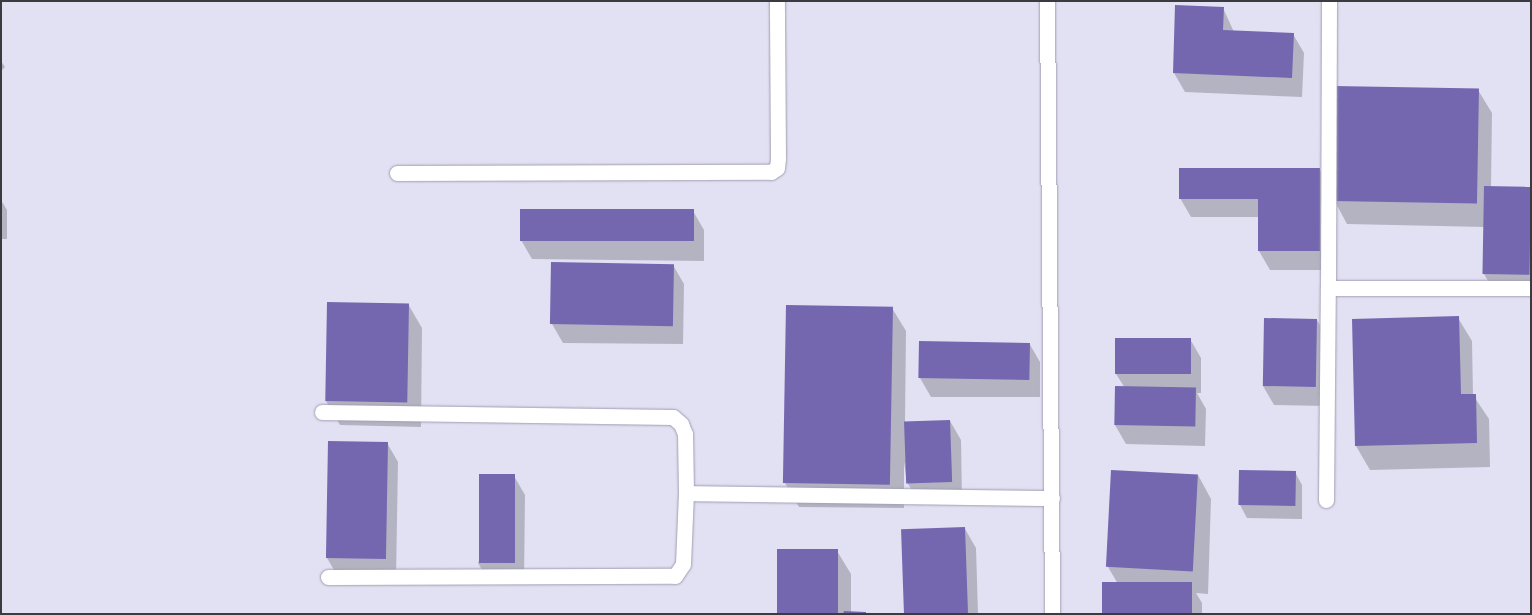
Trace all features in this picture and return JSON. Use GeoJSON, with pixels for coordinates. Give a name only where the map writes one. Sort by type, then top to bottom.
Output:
{"type":"FeatureCollection","features":[{"type":"Feature","properties":{"kind":"lane"},"geometry":{"type":"LineString","coordinates":[[397,173],[771,172],[777,168],[778,158],[777,1]]}},
{"type":"Feature","properties":{"kind":"lane"},"geometry":{"type":"LineString","coordinates":[[1047,1],[1052,614]]}},
{"type":"Feature","properties":{"kind":"lane"},"geometry":{"type":"LineString","coordinates":[[1326,500],[1329,1]]}},
{"type":"Feature","properties":{"kind":"lane"},"geometry":{"type":"LineString","coordinates":[[1328,288],[1531,288]]}},
{"type":"Feature","properties":{"kind":"lane"},"geometry":{"type":"LineString","coordinates":[[322,412],[673,417],[682,424],[685,434],[686,493],[682,564],[675,576],[328,577]]}},
{"type":"Feature","properties":{"kind":"lane"},"geometry":{"type":"LineString","coordinates":[[686,493],[1052,498]]}},
{"type":"Feature","properties":{"kind":"building"},"geometry":{"type":"Polygon","coordinates":[[[1175,5],[1224,7],[1223,30],[1294,33],[1292,78],[1173,73],[1175,5]]]}},
{"type":"Feature","properties":{"kind":"building"},"geometry":{"type":"Polygon","coordinates":[[[1334,86],[1479,89],[1477,204],[1332,201],[1334,86]]]}},
{"type":"Feature","properties":{"kind":"building"},"geometry":{"type":"Polygon","coordinates":[[[1179,168],[1320,168],[1320,251],[1258,251],[1258,199],[1179,199],[1179,168]]]}},
{"type":"Feature","properties":{"kind":"building"},"geometry":{"type":"Polygon","coordinates":[[[1484,186],[1531,187],[1529,275],[1482,274],[1484,186]]]}},
{"type":"Feature","properties":{"kind":"building"},"geometry":{"type":"Polygon","coordinates":[[[520,209],[694,209],[694,241],[520,241],[520,209]]]}},
{"type":"Feature","properties":{"kind":"building"},"geometry":{"type":"Polygon","coordinates":[[[551,262],[674,264],[673,326],[550,324],[551,262]]]}},
{"type":"Feature","properties":{"kind":"building"},"geometry":{"type":"Polygon","coordinates":[[[327,302],[409,303],[407,402],[325,401],[327,302]]]}},
{"type":"Feature","properties":{"kind":"building"},"geometry":{"type":"Polygon","coordinates":[[[786,305],[893,307],[890,485],[783,483],[786,305]]]}},
{"type":"Feature","properties":{"kind":"building"},"geometry":{"type":"Polygon","coordinates":[[[1459,316],[1461,394],[1476,394],[1477,443],[1355,446],[1352,319],[1459,316]]]}},
{"type":"Feature","properties":{"kind":"building"},"geometry":{"type":"Polygon","coordinates":[[[1264,318],[1317,319],[1316,387],[1263,386],[1264,318]]]}},
{"type":"Feature","properties":{"kind":"building"},"geometry":{"type":"Polygon","coordinates":[[[1115,338],[1191,338],[1191,374],[1115,374],[1115,338]]]}},
{"type":"Feature","properties":{"kind":"building"},"geometry":{"type":"Polygon","coordinates":[[[919,341],[1030,343],[1029,380],[918,378],[919,341]]]}},
{"type":"Feature","properties":{"kind":"building"},"geometry":{"type":"Polygon","coordinates":[[[1115,386],[1196,387],[1195,426],[1114,425],[1115,386]]]}},
{"type":"Feature","properties":{"kind":"building"},"geometry":{"type":"Polygon","coordinates":[[[950,420],[952,482],[906,484],[904,422],[950,420]]]}},
{"type":"Feature","properties":{"kind":"building"},"geometry":{"type":"Polygon","coordinates":[[[328,441],[388,442],[386,559],[326,558],[328,441]]]}},
{"type":"Feature","properties":{"kind":"building"},"geometry":{"type":"Polygon","coordinates":[[[1111,470],[1198,475],[1193,571],[1106,567],[1111,470]]]}},
{"type":"Feature","properties":{"kind":"building"},"geometry":{"type":"Polygon","coordinates":[[[1239,470],[1296,471],[1295,506],[1238,505],[1239,470]]]}},
{"type":"Feature","properties":{"kind":"building"},"geometry":{"type":"Polygon","coordinates":[[[479,474],[515,474],[515,563],[479,563],[479,474]]]}},
{"type":"Feature","properties":{"kind":"building"},"geometry":{"type":"Polygon","coordinates":[[[965,527],[968,614],[904,614],[901,529],[965,527]]]}},
{"type":"Feature","properties":{"kind":"building"},"geometry":{"type":"Polygon","coordinates":[[[777,549],[838,549],[838,614],[777,614],[777,549]]]}},
{"type":"Feature","properties":{"kind":"building"},"geometry":{"type":"Polygon","coordinates":[[[1102,582],[1192,582],[1192,614],[1102,614],[1102,582]]]}},
{"type":"Feature","properties":{"kind":"building"},"geometry":{"type":"Polygon","coordinates":[[[844,611],[866,612],[866,614],[843,614],[844,611]]]}}]}
